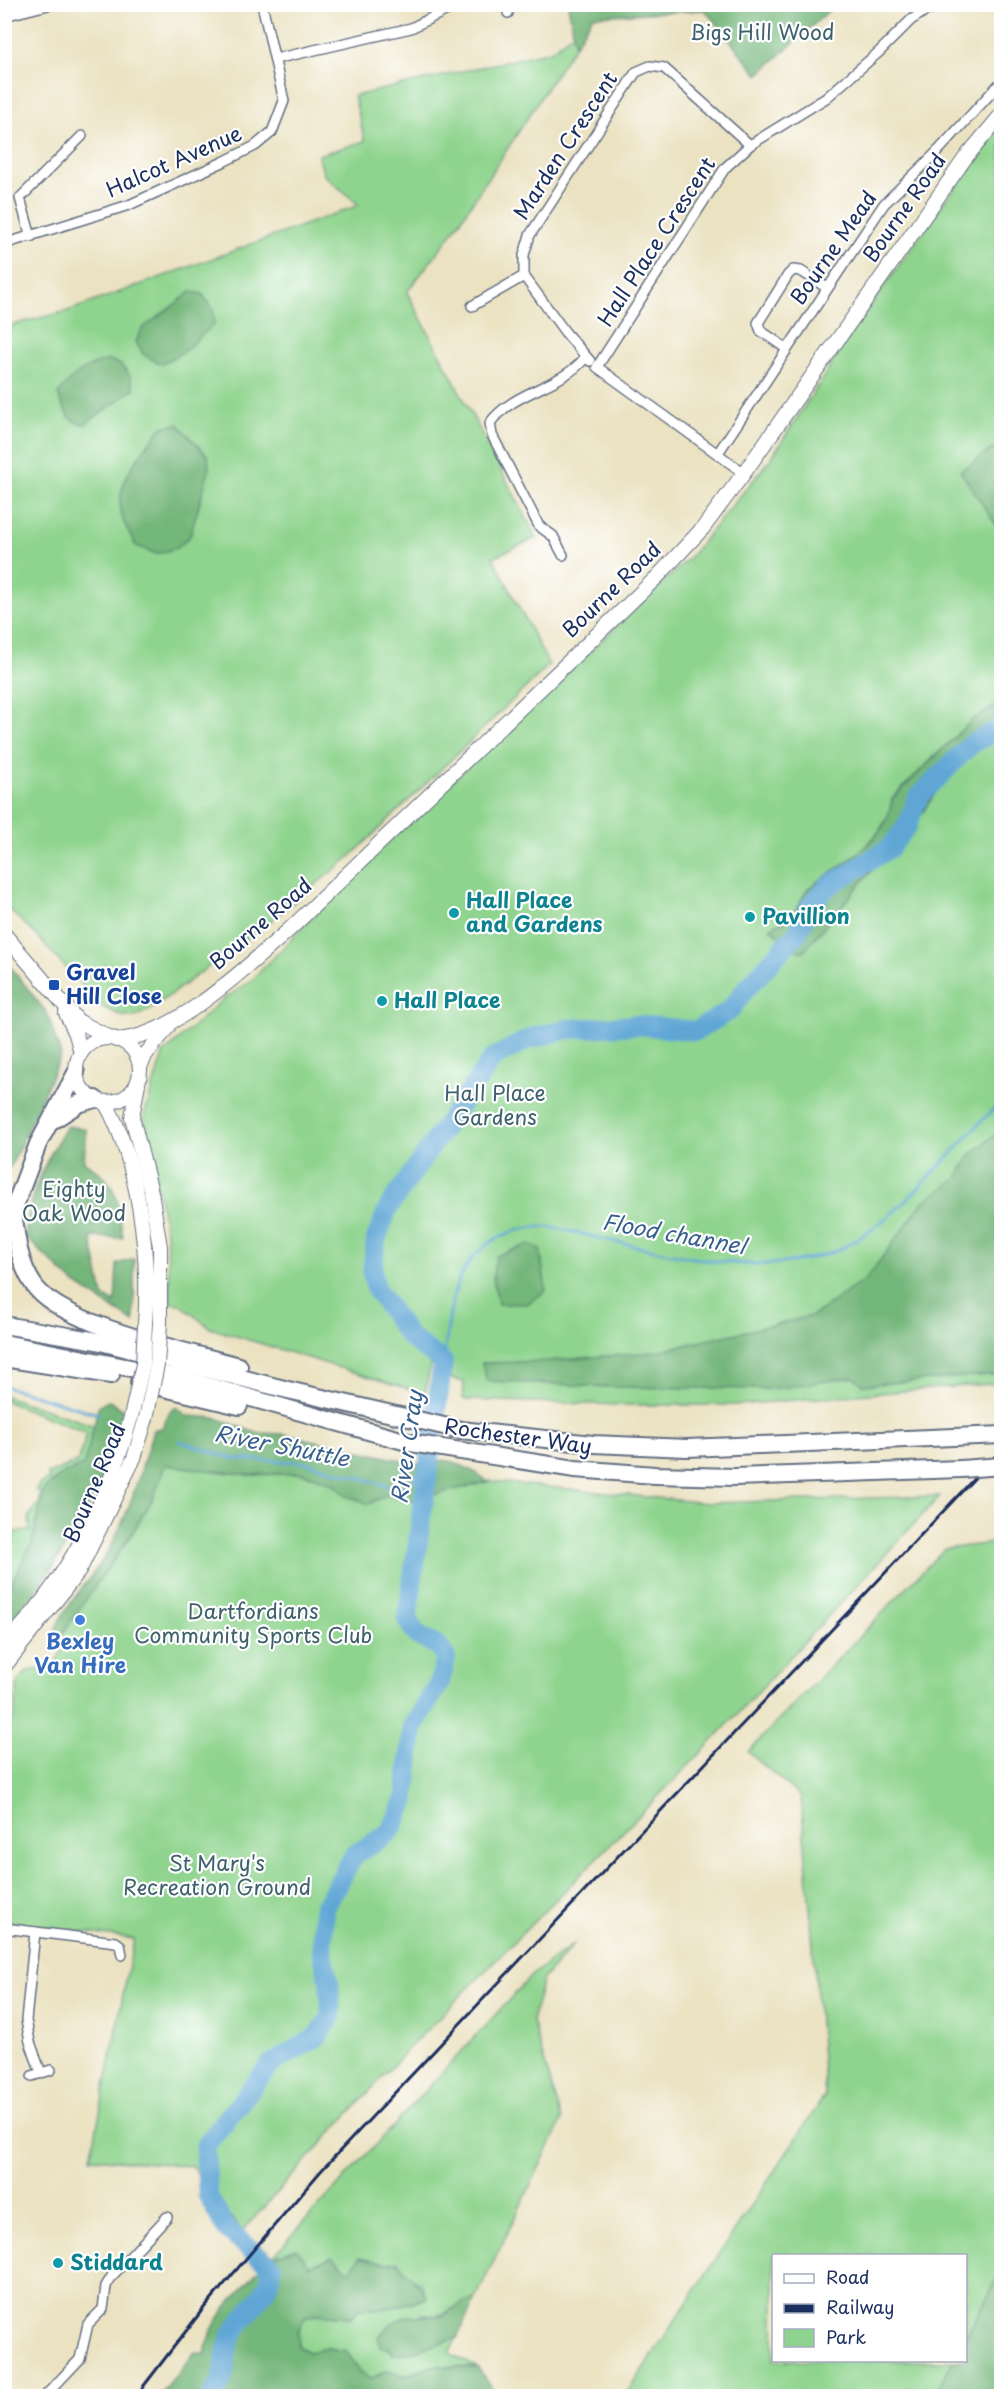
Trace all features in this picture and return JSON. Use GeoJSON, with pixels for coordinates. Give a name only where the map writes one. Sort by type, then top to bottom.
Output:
{"type":"FeatureCollection","features":[{"type":"Feature","properties":{"kind":"highway"},"geometry":{"type":"LineString","coordinates":[[4,1234],[38,1144],[76,1073]]}},
{"type":"Feature","properties":{"kind":"highway"},"geometry":{"type":"LineString","coordinates":[[50,1122],[78,1104],[100,1101]]}},
{"type":"Feature","properties":{"kind":"highway"},"geometry":{"type":"LineString","coordinates":[[14,1210],[16,1240],[24,1266],[34,1285],[54,1305],[71,1314],[158,1343],[284,1379],[331,1398]]}},
{"type":"Feature","properties":{"kind":"highway","name":"Rochester Way"},"geometry":{"type":"LineString","coordinates":[[4,1325],[97,1341],[288,1390],[331,1398],[461,1430],[593,1444],[687,1448],[1002,1435]]}},
{"type":"Feature","properties":{"kind":"highway","name":"Rochester Way"},"geometry":{"type":"LineString","coordinates":[[4,1343],[176,1377],[313,1414],[343,1426],[411,1443],[575,1469],[655,1475],[735,1477],[1002,1466]]}},
{"type":"Feature","properties":{"kind":"highway"},"geometry":{"type":"LineString","coordinates":[[4,1358],[110,1375],[311,1423],[343,1426]]}},
{"type":"Feature","properties":{"kind":"main road","name":"Bourne Road"},"geometry":{"type":"LineString","coordinates":[[114,1039],[143,1036],[171,1023],[239,973],[290,929],[658,576],[703,528],[744,473],[966,157],[1002,114]]}},
{"type":"Feature","properties":{"kind":"main road"},"geometry":{"type":"LineString","coordinates":[[4,934],[78,1021],[131,1048],[140,1073],[136,1087],[123,1099],[100,1101],[82,1089],[76,1073],[81,1053],[76,1034],[60,1002]]}},
{"type":"Feature","properties":{"kind":"main road","name":"Bourne Road"},"geometry":{"type":"LineString","coordinates":[[4,1667],[79,1571],[134,1458],[146,1418],[157,1365],[160,1323],[160,1247],[151,1192],[132,1116],[146,1054],[171,1023]]}},
{"type":"Feature","properties":{"kind":"main road"},"geometry":{"type":"LineString","coordinates":[[81,1053],[93,1042],[114,1039]]}},
{"type":"Feature","properties":{"kind":"main road","name":"Bourne Road"},"geometry":{"type":"LineString","coordinates":[[4,1645],[44,1598],[79,1546],[105,1495],[120,1455],[143,1364],[147,1304],[142,1229],[119,1126],[100,1101]]}},
{"type":"Feature","properties":{"kind":"street"},"geometry":{"type":"LineString","coordinates":[[4,16],[52,4]]}},
{"type":"Feature","properties":{"kind":"street","name":"Halcot Avenue"},"geometry":{"type":"LineString","coordinates":[[4,244],[129,205],[255,146],[272,132],[284,101],[262,4]]}},
{"type":"Feature","properties":{"kind":"street"},"geometry":{"type":"LineString","coordinates":[[275,59],[411,28],[459,4]]}},
{"type":"Feature","properties":{"kind":"street","name":"Hall Place Crescent"},"geometry":{"type":"LineString","coordinates":[[597,366],[714,182],[750,145],[826,98],[926,8],[945,4]]}},
{"type":"Feature","properties":{"kind":"street","name":"Marden Crescent"},"geometry":{"type":"LineString","coordinates":[[524,276],[524,255],[530,234],[636,72],[650,66],[664,68],[750,145]]}},
{"type":"Feature","properties":{"kind":"street","name":"Bourne Mead"},"geometry":{"type":"LineString","coordinates":[[718,453],[884,204],[938,151],[1002,81]]}},
{"type":"Feature","properties":{"kind":"street"},"geometry":{"type":"LineString","coordinates":[[31,237],[20,198],[82,136]]}},
{"type":"Feature","properties":{"kind":"street"},"geometry":{"type":"LineString","coordinates":[[787,349],[759,327],[759,320],[770,302],[793,270],[801,271],[827,288]]}},
{"type":"Feature","properties":{"kind":"street"},"geometry":{"type":"LineString","coordinates":[[472,306],[524,276],[585,358],[744,473]]}},
{"type":"Feature","properties":{"kind":"street"},"geometry":{"type":"LineString","coordinates":[[563,555],[553,536],[539,526],[492,435],[490,423],[499,411],[575,370],[585,358]]}},
{"type":"Feature","properties":{"kind":"street"},"geometry":{"type":"LineString","coordinates":[[4,1928],[116,1942],[120,1945],[122,1955]]}},
{"type":"Feature","properties":{"kind":"street"},"geometry":{"type":"LineString","coordinates":[[35,1932],[26,2031],[41,2073]]}},
{"type":"Feature","properties":{"kind":"street"},"geometry":{"type":"LineString","coordinates":[[45,2397],[80,2359],[88,2324],[103,2308],[106,2286],[112,2276],[167,2217]]}},
{"type":"Feature","properties":{"kind":"green space","name":"Bigs Hill Wood"},"geometry":{"type":"Polygon","coordinates":[[[568,4],[835,5],[758,75],[705,10],[593,16],[575,45],[568,4]]]}},
{"type":"Feature","properties":{"kind":"green space"},"geometry":{"type":"Polygon","coordinates":[[[574,32],[575,45],[453,232],[407,292],[537,538],[493,557],[549,665],[351,856],[273,919],[151,1009],[135,1017],[122,1016],[102,1007],[33,932],[5,906],[4,327],[68,311],[359,205],[324,175],[318,155],[365,141],[354,96],[551,51],[574,32]]]}},
{"type":"Feature","properties":{"kind":"green space","name":"Hall Place Gardens"},"geometry":{"type":"Polygon","coordinates":[[[1001,126],[1001,703],[973,719],[892,798],[891,811],[880,830],[856,858],[808,888],[793,914],[804,951],[865,878],[910,831],[940,786],[985,742],[1001,736],[1001,1383],[737,1405],[622,1405],[466,1400],[463,1398],[464,1382],[453,1379],[431,1361],[425,1394],[210,1328],[180,1304],[171,1303],[166,1233],[144,1116],[163,1054],[221,1001],[252,980],[360,868],[689,558],[770,460],[852,332],[983,147],[1001,126]]]}},
{"type":"Feature","properties":{"kind":"green space"},"geometry":{"type":"Polygon","coordinates":[[[191,292],[202,294],[213,309],[214,324],[185,351],[161,364],[144,355],[136,342],[142,329],[191,292]]]}},
{"type":"Feature","properties":{"kind":"green space"},"geometry":{"type":"Polygon","coordinates":[[[108,360],[114,361],[126,370],[134,389],[85,424],[74,421],[67,414],[58,395],[80,372],[108,360]]]}},
{"type":"Feature","properties":{"kind":"green space"},"geometry":{"type":"Polygon","coordinates":[[[178,424],[208,456],[209,470],[190,536],[177,548],[156,554],[136,546],[122,517],[121,492],[131,468],[162,427],[178,424]]]}},
{"type":"Feature","properties":{"kind":"green space"},"geometry":{"type":"Polygon","coordinates":[[[1000,444],[1002,445],[1001,532],[960,471],[1000,444]]]}},
{"type":"Feature","properties":{"kind":"green space"},"geometry":{"type":"Polygon","coordinates":[[[1001,703],[1001,736],[985,742],[940,786],[910,831],[865,878],[804,951],[797,951],[770,928],[792,916],[808,890],[872,840],[882,828],[892,799],[973,719],[1001,703]]]}},
{"type":"Feature","properties":{"kind":"green space","name":"Eighty Oak Wood"},"geometry":{"type":"Polygon","coordinates":[[[5,960],[47,1013],[61,1055],[11,1166],[5,1172],[5,960]]]}},
{"type":"Feature","properties":{"kind":"green space","name":"Eighty Oak Wood"},"geometry":{"type":"Polygon","coordinates":[[[67,1126],[86,1129],[84,1162],[104,1177],[115,1194],[123,1238],[91,1237],[103,1296],[115,1303],[117,1264],[134,1259],[134,1322],[75,1284],[25,1237],[30,1208],[39,1179],[67,1126]]]}},
{"type":"Feature","properties":{"kind":"green space"},"geometry":{"type":"Polygon","coordinates":[[[995,1135],[1002,1135],[1001,1374],[863,1385],[854,1377],[773,1389],[612,1387],[487,1381],[482,1363],[548,1361],[654,1352],[812,1316],[867,1278],[923,1202],[956,1179],[971,1154],[995,1135]]]}},
{"type":"Feature","properties":{"kind":"green space"},"geometry":{"type":"Polygon","coordinates":[[[529,1244],[540,1249],[546,1291],[527,1304],[498,1304],[493,1277],[496,1256],[529,1244]]]}},
{"type":"Feature","properties":{"kind":"green space"},"geometry":{"type":"Polygon","coordinates":[[[5,1396],[95,1426],[84,1465],[63,1474],[44,1489],[32,1543],[5,1595],[4,1509],[8,1513],[8,1532],[30,1531],[29,1516],[40,1502],[40,1493],[36,1490],[39,1484],[49,1479],[48,1474],[78,1461],[87,1433],[5,1401],[5,1396]]]}},
{"type":"Feature","properties":{"kind":"green space"},"geometry":{"type":"Polygon","coordinates":[[[109,1401],[122,1409],[117,1436],[94,1495],[78,1526],[42,1583],[5,1629],[5,1595],[32,1543],[44,1489],[63,1474],[84,1465],[99,1405],[109,1401]]]}},
{"type":"Feature","properties":{"kind":"green space"},"geometry":{"type":"Polygon","coordinates":[[[177,1407],[187,1416],[216,1418],[256,1433],[285,1434],[430,1467],[436,1462],[445,1460],[463,1466],[487,1482],[412,1500],[386,1495],[369,1504],[347,1496],[332,1483],[304,1473],[249,1475],[165,1465],[154,1497],[131,1535],[58,1640],[54,1638],[55,1630],[65,1611],[100,1564],[118,1532],[132,1498],[153,1430],[162,1428],[170,1411],[177,1407]]]}},
{"type":"Feature","properties":{"kind":"green space"},"geometry":{"type":"Polygon","coordinates":[[[165,1464],[249,1475],[304,1473],[332,1483],[347,1496],[386,1495],[412,1500],[489,1481],[707,1503],[940,1496],[702,1752],[406,2051],[242,2231],[191,2166],[91,2158],[134,1939],[5,1922],[4,1744],[14,1715],[18,1681],[28,1671],[40,1669],[52,1672],[62,1649],[57,1633],[104,1573],[132,1532],[156,1488],[165,1464]]]}},
{"type":"Feature","properties":{"kind":"green space"},"geometry":{"type":"Polygon","coordinates":[[[1001,1542],[1001,2272],[967,2335],[967,2254],[772,2254],[772,2362],[952,2362],[934,2396],[625,2396],[825,2095],[801,1797],[748,1752],[944,1549],[1001,1542]]]}},
{"type":"Feature","properties":{"kind":"green space"},"geometry":{"type":"Polygon","coordinates":[[[575,1943],[543,1979],[532,2021],[562,2120],[476,2298],[444,2314],[431,2316],[423,2314],[389,2348],[408,2353],[457,2338],[449,2353],[478,2368],[433,2366],[403,2376],[388,2370],[370,2379],[360,2371],[346,2351],[327,2348],[309,2352],[298,2346],[298,2333],[305,2317],[316,2314],[351,2317],[359,2309],[382,2309],[427,2299],[421,2284],[409,2277],[398,2262],[384,2263],[360,2257],[350,2271],[309,2266],[302,2258],[272,2257],[532,1975],[575,1943]]]}},
{"type":"Feature","properties":{"kind":"green space"},"geometry":{"type":"Polygon","coordinates":[[[297,2248],[309,2266],[332,2257],[350,2271],[360,2257],[384,2263],[398,2262],[421,2287],[427,2298],[382,2309],[359,2309],[351,2317],[316,2314],[305,2317],[298,2333],[298,2346],[309,2352],[327,2348],[346,2351],[360,2371],[370,2379],[388,2370],[404,2376],[433,2366],[478,2368],[495,2392],[503,2396],[160,2396],[195,2352],[205,2354],[219,2317],[264,2264],[272,2257],[297,2248]]]}},
{"type":"Feature","properties":{"kind":"green space"},"geometry":{"type":"Polygon","coordinates":[[[1001,2272],[1001,2396],[934,2396],[952,2362],[967,2362],[967,2335],[1001,2272]]]}},
{"type":"Feature","properties":{"kind":"green space"},"geometry":{"type":"Polygon","coordinates":[[[476,2298],[457,2338],[408,2353],[393,2354],[389,2348],[380,2347],[378,2337],[391,2324],[406,2316],[442,2316],[462,2303],[476,2298]]]}},
{"type":"Feature","properties":{"kind":"waterway","name":"River Shuttle"},"geometry":{"type":"LineString","coordinates":[[212,2396],[222,2380],[232,2335],[263,2294],[268,2285],[272,2267],[226,2229],[208,2196],[205,2146],[271,2064],[317,2037],[331,2017],[329,1981],[322,1951],[324,1908],[354,1855],[390,1832],[405,1802],[413,1727],[440,1682],[446,1658],[439,1646],[418,1636],[407,1620],[443,1362],[408,1336],[376,1289],[372,1273],[376,1239],[388,1208],[493,1058],[529,1039],[567,1029],[638,1025],[696,1031],[729,1011],[798,932],[811,905],[827,887],[890,848],[907,826],[917,799],[970,745],[1002,727]]}},
{"type":"Feature","properties":{"kind":"waterway","name":"Flood channel"},"geometry":{"type":"LineString","coordinates":[[443,1362],[451,1307],[460,1277],[473,1257],[482,1249],[511,1232],[535,1227],[550,1227],[684,1256],[743,1264],[773,1264],[830,1253],[853,1242],[899,1207],[1002,1101]]}},
{"type":"Feature","properties":{"kind":"waterway","name":"River Shuttle"},"geometry":{"type":"LineString","coordinates":[[4,1386],[98,1414]]}},
{"type":"Feature","properties":{"kind":"waterway","name":"River Shuttle"},"geometry":{"type":"LineString","coordinates":[[180,1441],[234,1459],[304,1462],[399,1489],[414,1480],[429,1453]]}},
{"type":"Feature","properties":{"kind":"railway"},"geometry":{"type":"LineString","coordinates":[[136,2396],[203,2309],[320,2172],[1002,1449]]}},
{"type":"Feature","properties":{"kind":"place","name":"Hall Place and Gardens"},"geometry":{"type":"Point","coordinates":[454,913]}},
{"type":"Feature","properties":{"kind":"place","name":"Pavillion"},"geometry":{"type":"Point","coordinates":[750,917]}},
{"type":"Feature","properties":{"kind":"place","name":"Gravel Hill Close"},"geometry":{"type":"Point","coordinates":[54,985]}},
{"type":"Feature","properties":{"kind":"place","name":"Hall Place"},"geometry":{"type":"Point","coordinates":[382,1001]}},
{"type":"Feature","properties":{"kind":"place","name":"Bexley Van Hire"},"geometry":{"type":"Point","coordinates":[80,1620]}},
{"type":"Feature","properties":{"kind":"place","name":"Stiddard"},"geometry":{"type":"Point","coordinates":[58,2263]}},
{"type":"Feature","properties":{"kind":"water label","name":"River Cray"},"geometry":{"type":"Point","coordinates":[407,1447]}},
{"type":"Feature","properties":{"kind":"park label","name":"Dartfordians Community Sports Club"},"geometry":{"type":"Point","coordinates":[253,1624]}},
{"type":"Feature","properties":{"kind":"park label","name":"St Mary's Recreation Ground"},"geometry":{"type":"Point","coordinates":[217,1876]}}]}
